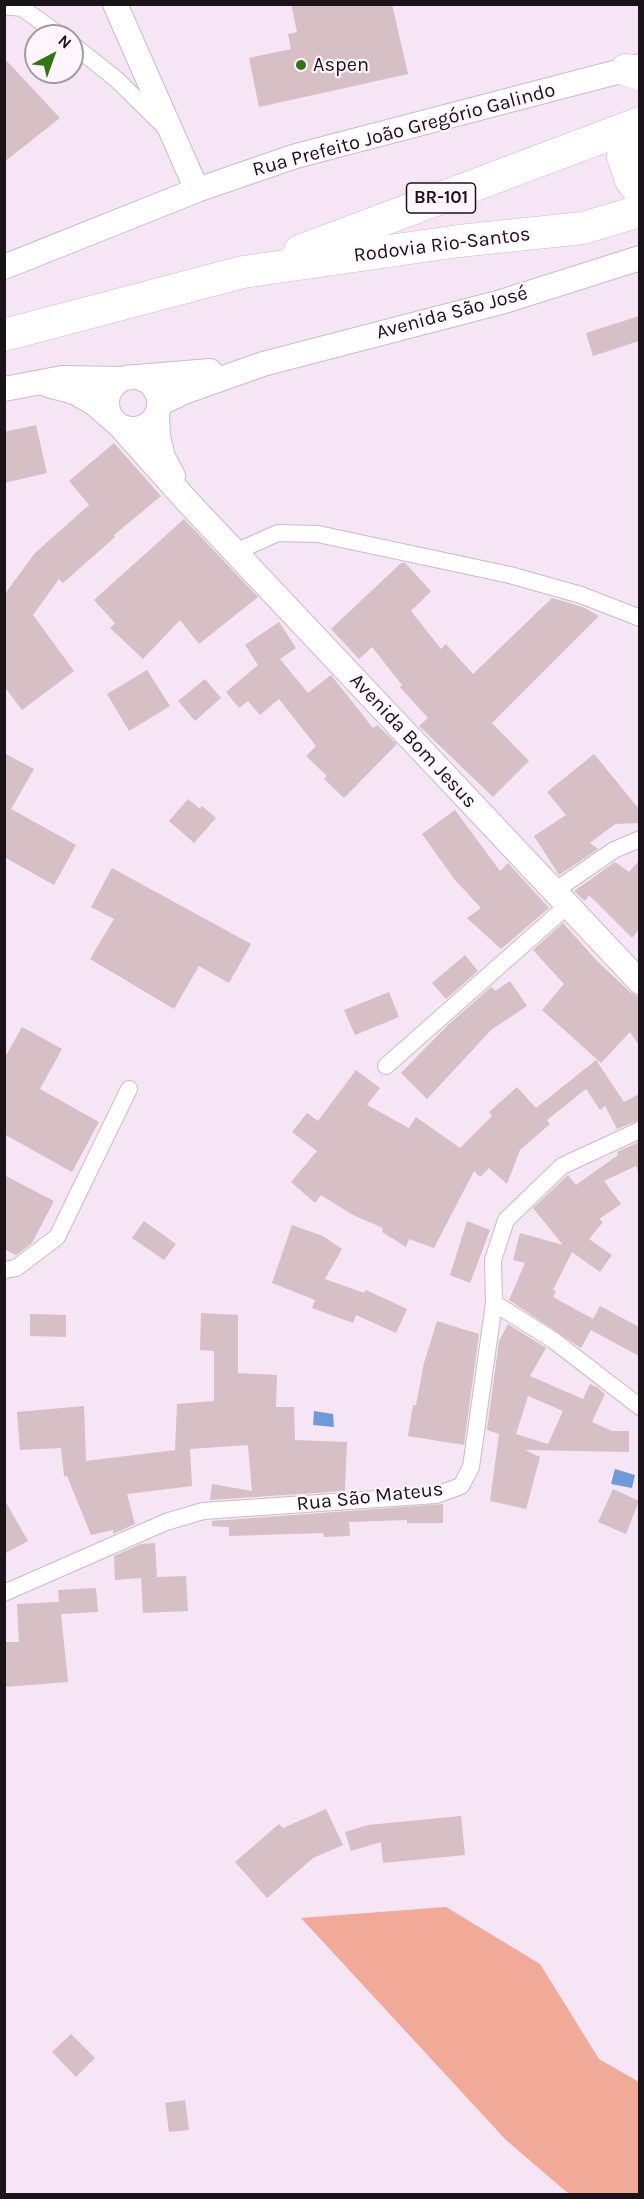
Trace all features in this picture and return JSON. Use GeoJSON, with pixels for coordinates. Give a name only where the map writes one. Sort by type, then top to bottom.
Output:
{"type":"FeatureCollection","features":[{"type":"Feature","properties":{"kind":"highway"},"geometry":{"type":"LineString","coordinates":[[639,124],[623,157],[631,180],[639,192]]}},
{"type":"Feature","properties":{"kind":"highway","name":"Rodovia Rio-Santos"},"geometry":{"type":"LineString","coordinates":[[4,335],[243,272],[639,124]]}},
{"type":"Feature","properties":{"kind":"highway","name":"Rodovia Rio-Santos"},"geometry":{"type":"LineString","coordinates":[[243,272],[459,241],[583,228],[639,211]]}},
{"type":"Feature","properties":{"kind":"main road"},"geometry":{"type":"LineString","coordinates":[[115,4],[197,190]]}},
{"type":"Feature","properties":{"kind":"main road","name":"Rua Prefeito João Gregório Galindo"},"geometry":{"type":"LineString","coordinates":[[5,267],[197,190],[296,156],[635,70]]}},
{"type":"Feature","properties":{"kind":"main road","name":"Avenida São José"},"geometry":{"type":"LineString","coordinates":[[116,422],[127,429],[142,427],[158,410],[184,392],[263,364],[501,302],[639,258]]}},
{"type":"Feature","properties":{"kind":"main road","name":"Avenida São José"},"geometry":{"type":"LineString","coordinates":[[4,389],[62,378],[177,376],[263,364]]}},
{"type":"Feature","properties":{"kind":"main road"},"geometry":{"type":"LineString","coordinates":[[116,422],[107,398],[115,384],[130,378],[153,386],[158,393],[158,410]]}},
{"type":"Feature","properties":{"kind":"main road","name":"Avenida Bom Jesus"},"geometry":{"type":"LineString","coordinates":[[31,383],[74,392],[94,403],[116,422],[186,500],[639,982]]}},
{"type":"Feature","properties":{"kind":"main road","name":"Avenida Bom Jesus"},"geometry":{"type":"LineString","coordinates":[[158,410],[158,437],[163,457],[186,500]]}},
{"type":"Feature","properties":{"kind":"street"},"geometry":{"type":"LineString","coordinates":[[4,6],[30,6],[49,24]]}},
{"type":"Feature","properties":{"kind":"street"},"geometry":{"type":"LineString","coordinates":[[84,54],[116,79],[174,137]]}},
{"type":"Feature","properties":{"kind":"street"},"geometry":{"type":"LineString","coordinates":[[235,552],[278,533],[318,534],[510,575],[581,595],[639,618]]}},
{"type":"Feature","properties":{"kind":"street"},"geometry":{"type":"LineString","coordinates":[[386,1066],[614,850],[639,839]]}},
{"type":"Feature","properties":{"kind":"street"},"geometry":{"type":"LineString","coordinates":[[4,1270],[16,1268],[57,1237],[129,1089]]}},
{"type":"Feature","properties":{"kind":"street","name":"Rua São Mateus"},"geometry":{"type":"LineString","coordinates":[[4,1593],[166,1522],[203,1511],[436,1495],[461,1486],[471,1467],[494,1303],[493,1260],[506,1220],[562,1166],[639,1130]]}},
{"type":"Feature","properties":{"kind":"street"},"geometry":{"type":"LineString","coordinates":[[494,1303],[553,1340],[639,1407]]}},
{"type":"Feature","properties":{"kind":"shaded area"},"geometry":{"type":"Polygon","coordinates":[[[446,1907],[540,1964],[599,2059],[639,2082],[639,2194],[569,2194],[506,2140],[301,1918],[446,1907]]]}},
{"type":"Feature","properties":{"kind":"water"},"geometry":{"type":"Polygon","coordinates":[[[314,1411],[333,1414],[334,1427],[313,1425],[314,1411]]]}},
{"type":"Feature","properties":{"kind":"water"},"geometry":{"type":"Polygon","coordinates":[[[615,1469],[635,1475],[632,1488],[611,1484],[615,1469]]]}},
{"type":"Feature","properties":{"kind":"building"},"geometry":{"type":"Polygon","coordinates":[[[291,4],[392,4],[408,74],[259,107],[249,58],[291,49],[288,34],[297,32],[291,4]]]}},
{"type":"Feature","properties":{"kind":"building"},"geometry":{"type":"Polygon","coordinates":[[[4,58],[24,79],[24,84],[28,84],[60,118],[4,162],[4,58]]]}},
{"type":"Feature","properties":{"kind":"building"},"geometry":{"type":"Polygon","coordinates":[[[639,316],[639,341],[593,356],[586,333],[639,316]]]}},
{"type":"Feature","properties":{"kind":"building"},"geometry":{"type":"Polygon","coordinates":[[[36,425],[47,473],[4,483],[4,432],[36,425]]]}},
{"type":"Feature","properties":{"kind":"building"},"geometry":{"type":"Polygon","coordinates":[[[114,443],[161,496],[114,535],[115,537],[63,583],[59,579],[33,615],[74,671],[22,710],[4,686],[4,595],[35,553],[89,505],[69,481],[114,443]]]}},
{"type":"Feature","properties":{"kind":"building"},"geometry":{"type":"Polygon","coordinates":[[[184,519],[258,597],[199,644],[180,620],[143,659],[110,628],[115,623],[94,600],[184,519]]]}},
{"type":"Feature","properties":{"kind":"building"},"geometry":{"type":"Polygon","coordinates":[[[401,563],[405,563],[431,591],[411,611],[441,649],[446,644],[473,674],[552,598],[583,607],[599,616],[492,723],[529,761],[493,797],[419,726],[428,718],[400,687],[402,685],[372,647],[359,659],[331,629],[401,563]]]}},
{"type":"Feature","properties":{"kind":"building"},"geometry":{"type":"Polygon","coordinates":[[[279,622],[296,648],[280,659],[308,693],[331,675],[373,728],[377,725],[397,744],[344,798],[324,779],[327,776],[306,756],[316,746],[279,699],[260,715],[248,701],[239,708],[226,692],[258,665],[245,645],[279,622]]]}},
{"type":"Feature","properties":{"kind":"building"},"geometry":{"type":"Polygon","coordinates":[[[147,670],[170,706],[129,731],[107,694],[147,670]]]}},
{"type":"Feature","properties":{"kind":"building"},"geometry":{"type":"Polygon","coordinates":[[[205,679],[221,698],[195,721],[178,701],[205,679]]]}},
{"type":"Feature","properties":{"kind":"building"},"geometry":{"type":"Polygon","coordinates":[[[4,753],[34,769],[11,809],[76,845],[54,885],[4,857],[4,753]]]}},
{"type":"Feature","properties":{"kind":"building"},"geometry":{"type":"Polygon","coordinates":[[[594,754],[639,809],[639,823],[615,824],[590,843],[598,849],[559,875],[534,836],[566,815],[547,792],[594,754]]]}},
{"type":"Feature","properties":{"kind":"building"},"geometry":{"type":"Polygon","coordinates":[[[188,799],[200,809],[202,806],[216,818],[194,843],[169,821],[188,799]]]}},
{"type":"Feature","properties":{"kind":"building"},"geometry":{"type":"Polygon","coordinates":[[[455,810],[500,871],[508,863],[549,908],[501,949],[467,918],[481,908],[455,880],[422,834],[455,810]]]}},
{"type":"Feature","properties":{"kind":"building"},"geometry":{"type":"Polygon","coordinates":[[[639,861],[639,929],[632,938],[589,895],[585,901],[574,891],[615,862],[629,872],[639,861]]]}},
{"type":"Feature","properties":{"kind":"building"},"geometry":{"type":"Polygon","coordinates":[[[112,868],[251,944],[229,983],[199,966],[174,1009],[90,959],[114,919],[91,907],[112,868]]]}},
{"type":"Feature","properties":{"kind":"building"},"geometry":{"type":"Polygon","coordinates":[[[563,923],[597,961],[630,992],[639,997],[639,1045],[630,1032],[601,1063],[542,1010],[564,984],[533,950],[563,923]]]}},
{"type":"Feature","properties":{"kind":"building"},"geometry":{"type":"Polygon","coordinates":[[[465,955],[478,971],[446,999],[432,983],[465,955]]]}},
{"type":"Feature","properties":{"kind":"building"},"geometry":{"type":"Polygon","coordinates":[[[510,981],[527,1006],[491,1030],[427,1099],[401,1073],[448,1025],[491,987],[495,991],[510,981]]]}},
{"type":"Feature","properties":{"kind":"building"},"geometry":{"type":"Polygon","coordinates":[[[389,992],[399,1017],[355,1035],[344,1010],[389,992]]]}},
{"type":"Feature","properties":{"kind":"building"},"geometry":{"type":"Polygon","coordinates":[[[22,1027],[62,1049],[40,1089],[99,1122],[72,1172],[4,1134],[4,1059],[22,1027]]]}},
{"type":"Feature","properties":{"kind":"building"},"geometry":{"type":"Polygon","coordinates":[[[596,1060],[624,1102],[639,1094],[639,1120],[617,1129],[605,1106],[600,1110],[586,1089],[547,1120],[550,1124],[520,1150],[507,1184],[489,1168],[480,1177],[474,1171],[434,1248],[409,1239],[406,1247],[382,1232],[383,1228],[353,1215],[321,1195],[315,1203],[291,1182],[317,1151],[292,1132],[307,1113],[318,1121],[356,1070],[380,1088],[367,1105],[409,1128],[416,1117],[460,1148],[492,1116],[489,1112],[517,1087],[536,1108],[596,1060]]]}},
{"type":"Feature","properties":{"kind":"building"},"geometry":{"type":"Polygon","coordinates":[[[639,1142],[639,1173],[636,1166],[604,1181],[621,1204],[599,1219],[603,1222],[589,1239],[612,1255],[600,1272],[572,1252],[553,1290],[556,1291],[553,1297],[593,1319],[600,1306],[639,1327],[639,1356],[591,1330],[581,1348],[509,1300],[525,1263],[513,1260],[520,1233],[563,1245],[533,1208],[568,1175],[576,1185],[618,1155],[617,1152],[639,1142]]]}},
{"type":"Feature","properties":{"kind":"building"},"geometry":{"type":"Polygon","coordinates":[[[4,1175],[54,1201],[32,1243],[16,1255],[4,1249],[4,1175]]]}},
{"type":"Feature","properties":{"kind":"building"},"geometry":{"type":"Polygon","coordinates":[[[144,1221],[176,1244],[164,1260],[132,1238],[144,1221]]]}},
{"type":"Feature","properties":{"kind":"building"},"geometry":{"type":"Polygon","coordinates":[[[467,1221],[490,1230],[470,1283],[450,1275],[467,1221]]]}},
{"type":"Feature","properties":{"kind":"building"},"geometry":{"type":"Polygon","coordinates":[[[292,1225],[323,1236],[342,1249],[325,1279],[364,1293],[366,1290],[407,1309],[396,1333],[356,1315],[353,1323],[312,1308],[315,1300],[272,1283],[292,1225]]]}},
{"type":"Feature","properties":{"kind":"building"},"geometry":{"type":"Polygon","coordinates":[[[201,1313],[238,1315],[238,1373],[277,1375],[276,1407],[294,1407],[295,1440],[347,1442],[345,1491],[210,1500],[212,1484],[252,1491],[248,1445],[190,1449],[192,1486],[127,1494],[135,1524],[113,1534],[113,1530],[91,1535],[67,1476],[64,1476],[61,1448],[20,1450],[17,1412],[84,1406],[86,1461],[175,1450],[177,1404],[214,1401],[214,1351],[200,1350],[201,1313]]]}},
{"type":"Feature","properties":{"kind":"building"},"geometry":{"type":"Polygon","coordinates":[[[30,1314],[66,1315],[66,1337],[30,1336],[30,1314]]]}},
{"type":"Feature","properties":{"kind":"building"},"geometry":{"type":"Polygon","coordinates":[[[437,1321],[479,1334],[464,1445],[408,1436],[413,1405],[416,1405],[424,1363],[437,1321]]]}},
{"type":"Feature","properties":{"kind":"building"},"geometry":{"type":"Polygon","coordinates":[[[508,1324],[546,1348],[530,1376],[583,1399],[590,1384],[597,1387],[605,1394],[592,1422],[612,1431],[629,1431],[629,1452],[525,1450],[540,1457],[526,1509],[490,1501],[499,1434],[487,1430],[499,1341],[508,1324]],[[528,1396],[516,1434],[548,1444],[563,1411],[528,1396]]]}},
{"type":"Feature","properties":{"kind":"building"},"geometry":{"type":"Polygon","coordinates":[[[613,1489],[639,1501],[626,1534],[598,1522],[613,1489]]]}},
{"type":"Feature","properties":{"kind":"building"},"geometry":{"type":"Polygon","coordinates":[[[4,1499],[28,1541],[4,1554],[4,1499]]]}},
{"type":"Feature","properties":{"kind":"building"},"geometry":{"type":"Polygon","coordinates":[[[443,1504],[443,1523],[407,1523],[407,1520],[349,1522],[350,1536],[324,1537],[323,1533],[229,1536],[229,1527],[212,1526],[212,1521],[443,1504]]]}},
{"type":"Feature","properties":{"kind":"building"},"geometry":{"type":"Polygon","coordinates":[[[155,1543],[157,1577],[186,1576],[188,1611],[143,1613],[141,1578],[115,1580],[114,1556],[141,1544],[155,1543]]]}},
{"type":"Feature","properties":{"kind":"building"},"geometry":{"type":"Polygon","coordinates":[[[96,1588],[98,1612],[61,1614],[68,1682],[4,1687],[4,1642],[19,1642],[17,1604],[59,1602],[58,1590],[96,1588]]]}},
{"type":"Feature","properties":{"kind":"building"},"geometry":{"type":"Polygon","coordinates":[[[326,1809],[343,1845],[313,1858],[267,1898],[235,1862],[279,1824],[283,1828],[326,1809]]]}},
{"type":"Feature","properties":{"kind":"building"},"geometry":{"type":"Polygon","coordinates":[[[461,1816],[465,1855],[383,1863],[381,1842],[351,1851],[345,1832],[368,1825],[461,1816]]]}},
{"type":"Feature","properties":{"kind":"building"},"geometry":{"type":"Polygon","coordinates":[[[71,2034],[95,2058],[76,2077],[52,2052],[71,2034]]]}},
{"type":"Feature","properties":{"kind":"building"},"geometry":{"type":"Polygon","coordinates":[[[185,2100],[189,2130],[169,2132],[165,2103],[185,2100]]]}},
{"type":"Feature","properties":{"kind":"place","name":"Aspen"},"geometry":{"type":"Point","coordinates":[301,65]}}]}
